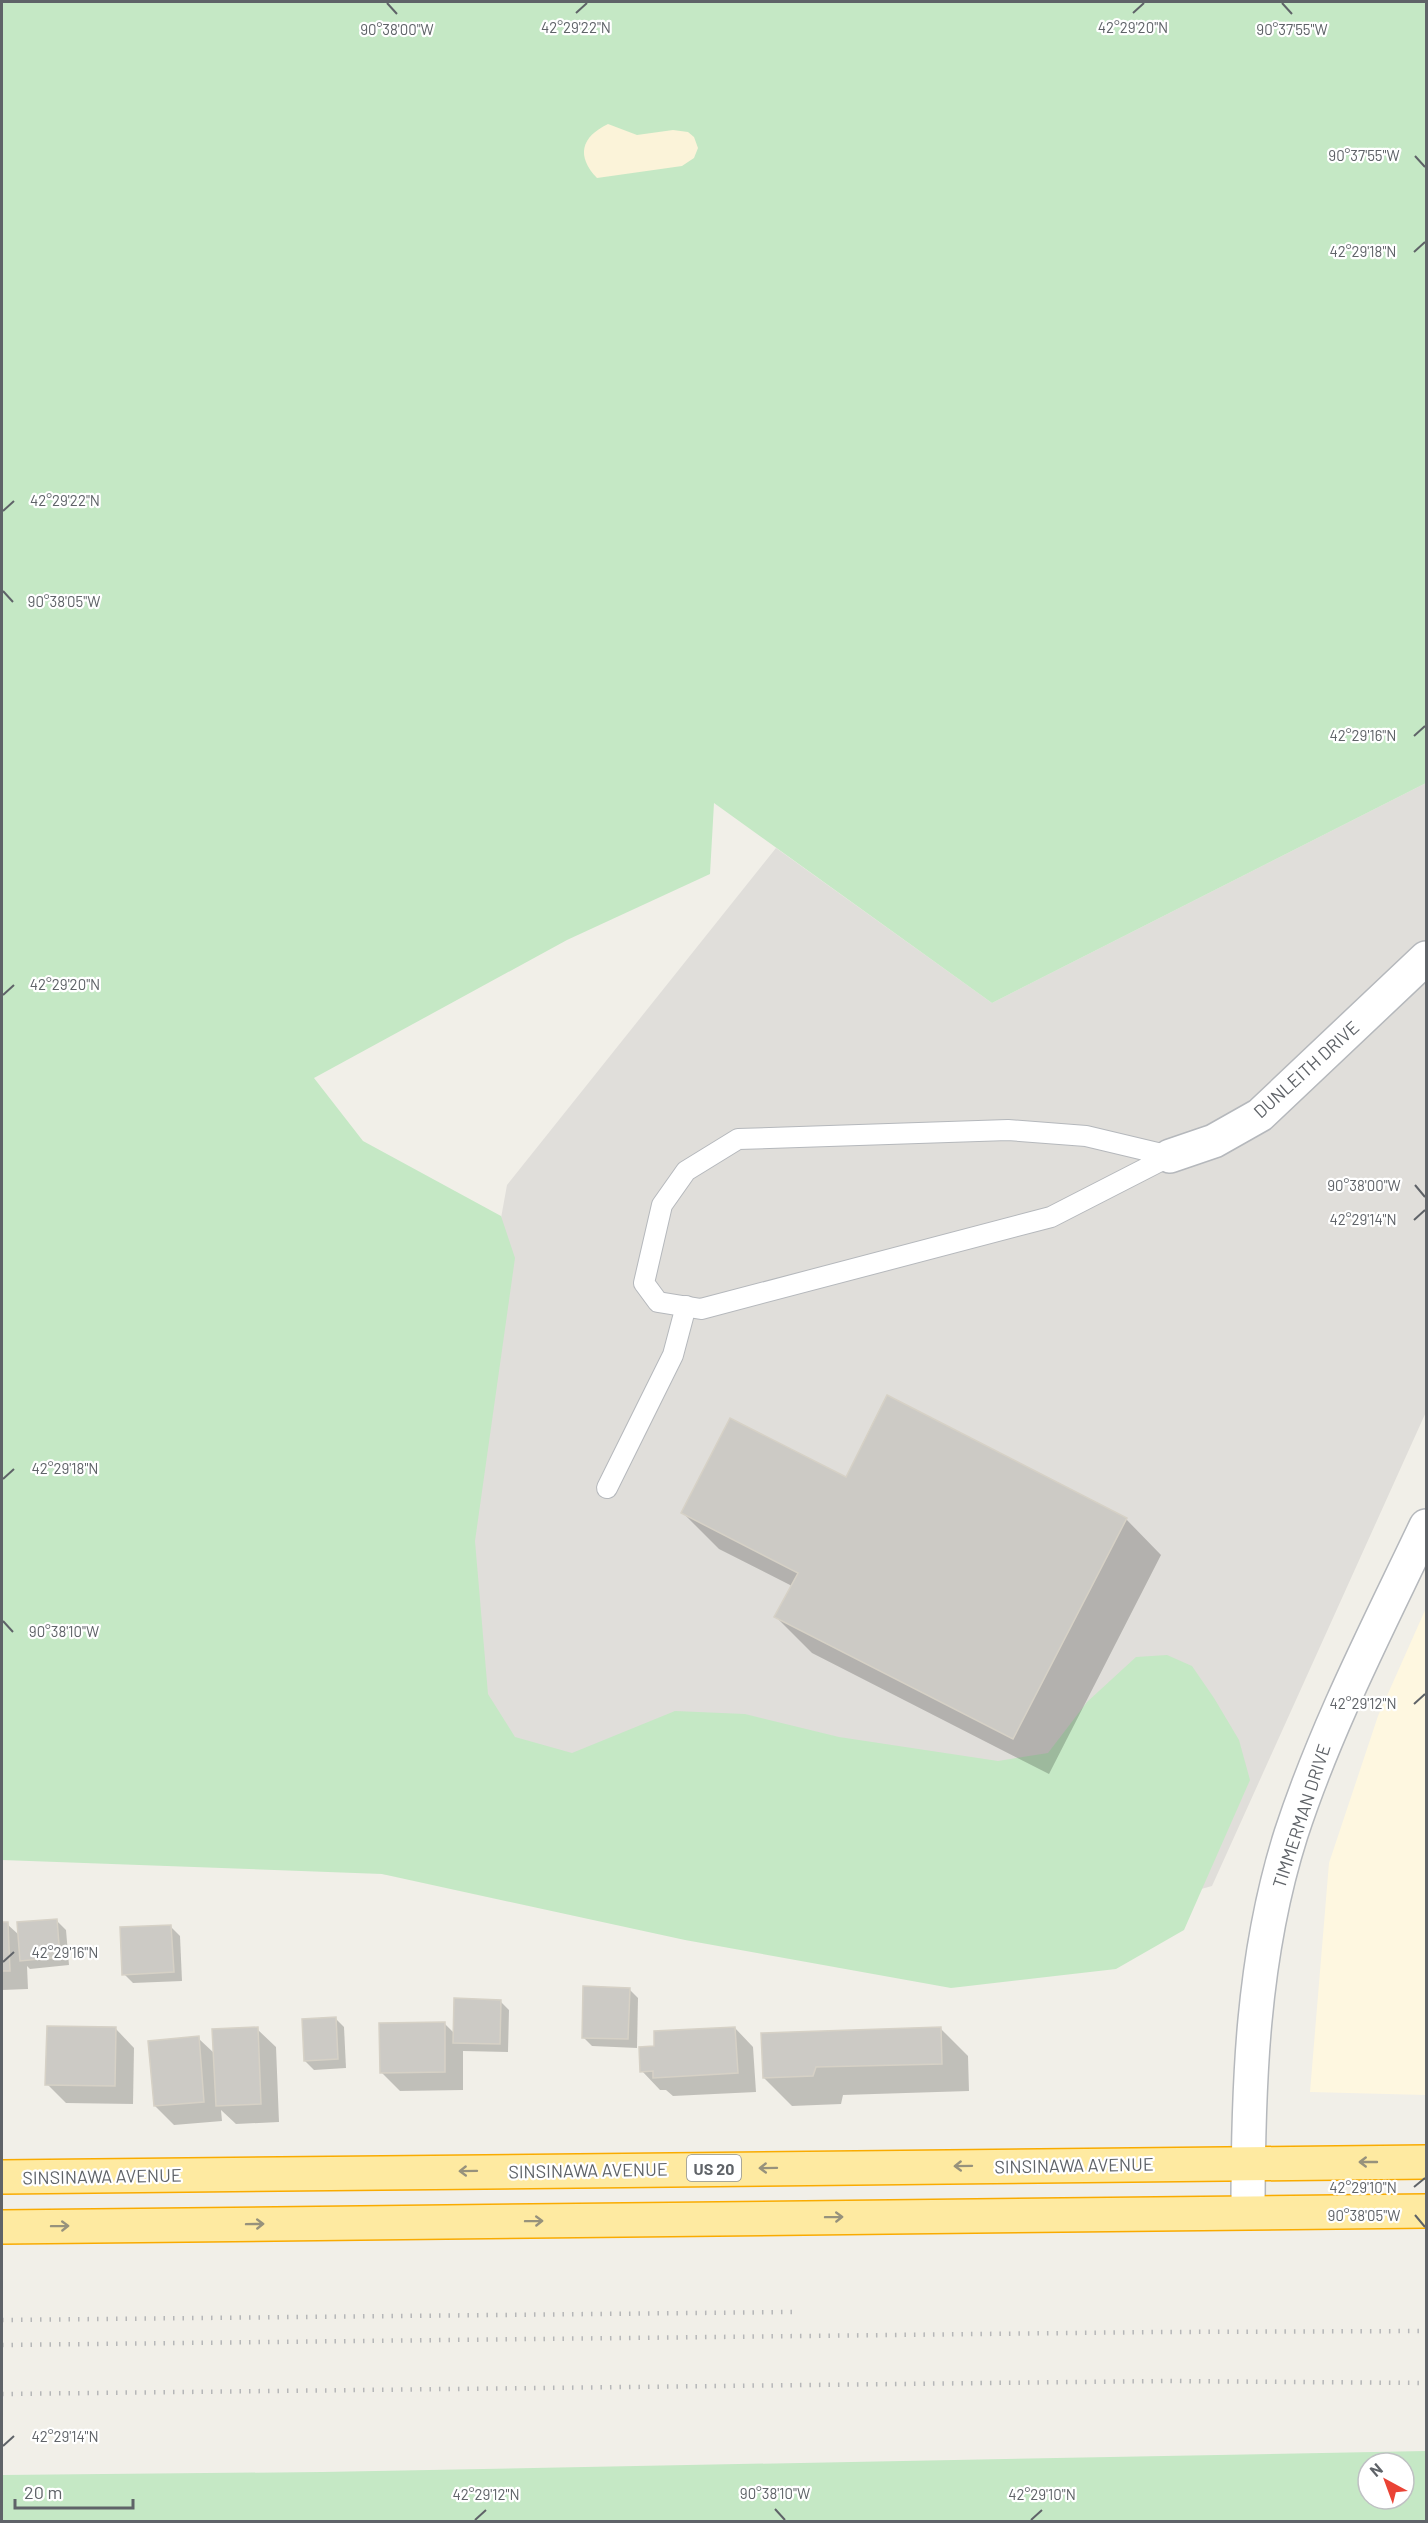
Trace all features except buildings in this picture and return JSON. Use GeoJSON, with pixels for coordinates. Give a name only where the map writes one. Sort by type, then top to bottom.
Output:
{"type":"FeatureCollection","features":[{"type":"Feature","properties":{"kind":"highway","name":"SINSINAWA AVENUE"},"geometry":{"type":"LineString","coordinates":[[2,2177],[1426,2162]]}},
{"type":"Feature","properties":{"kind":"highway"},"geometry":{"type":"LineString","coordinates":[[2,2227],[1426,2211]]}},
{"type":"Feature","properties":{"kind":"street","name":"DUNLEITH DRIVE"},"geometry":{"type":"LineString","coordinates":[[1170,1156],[1214,1141],[1260,1114],[1426,958]]}},
{"type":"Feature","properties":{"kind":"street","name":"TIMMERMAN DRIVE"},"geometry":{"type":"LineString","coordinates":[[1248,2212],[1248,2111],[1254,2014],[1268,1926],[1291,1835],[1327,1734],[1426,1526]]}},
{"type":"Feature","properties":{"kind":"lane"},"geometry":{"type":"LineString","coordinates":[[1008,1130],[1086,1136],[1170,1156],[1051,1217],[701,1309],[658,1302],[644,1283],[662,1205],[686,1171],[738,1140],[1008,1130]]}},
{"type":"Feature","properties":{"kind":"lane"},"geometry":{"type":"LineString","coordinates":[[607,1488],[673,1354],[686,1306]]}},
{"type":"Feature","properties":{"kind":"shaded area"},"geometry":{"type":"Polygon","coordinates":[[[1426,783],[1426,1412],[1212,1886],[1061,1928],[382,1874],[507,1185],[776,848],[992,1003],[1426,783]]]}},
{"type":"Feature","properties":{"kind":"shaded area"},"geometry":{"type":"Polygon","coordinates":[[[1426,1608],[1426,2095],[1310,2092],[1329,1863],[1378,1716],[1426,1608]]]}},
{"type":"Feature","properties":{"kind":"green space"},"geometry":{"type":"Polygon","coordinates":[[[2,2],[1426,2],[1426,783],[992,1003],[714,803],[710,874],[567,940],[314,1078],[363,1141],[501,1216],[515,1258],[475,1541],[488,1694],[515,1737],[572,1753],[675,1711],[745,1714],[839,1737],[998,1761],[1048,1753],[1087,1702],[1136,1657],[1167,1655],[1192,1666],[1214,1698],[1239,1740],[1250,1780],[1184,1930],[1116,1969],[951,1988],[685,1940],[382,1874],[2,1860],[2,2]]]}},
{"type":"Feature","properties":{"kind":"green space"},"geometry":{"type":"Polygon","coordinates":[[[1416,2451],[1426,2451],[1426,2521],[2,2521],[2,2475],[322,2472],[1356,2452],[1356,2511],[1416,2511],[1416,2451]]]}},
{"type":"Feature","properties":{"kind":"sand"},"geometry":{"type":"Polygon","coordinates":[[[608,124],[637,135],[673,130],[688,132],[694,137],[698,148],[694,158],[682,166],[597,178],[586,162],[584,148],[592,135],[608,124]]]}},
{"type":"Feature","properties":{"kind":"railway"},"geometry":{"type":"LineString","coordinates":[[2,2320],[792,2312]]}},
{"type":"Feature","properties":{"kind":"railway"},"geometry":{"type":"LineString","coordinates":[[2,2345],[1426,2331]]}},
{"type":"Feature","properties":{"kind":"railway"},"geometry":{"type":"LineString","coordinates":[[2,2394],[1166,2381],[1426,2383]]}}]}
